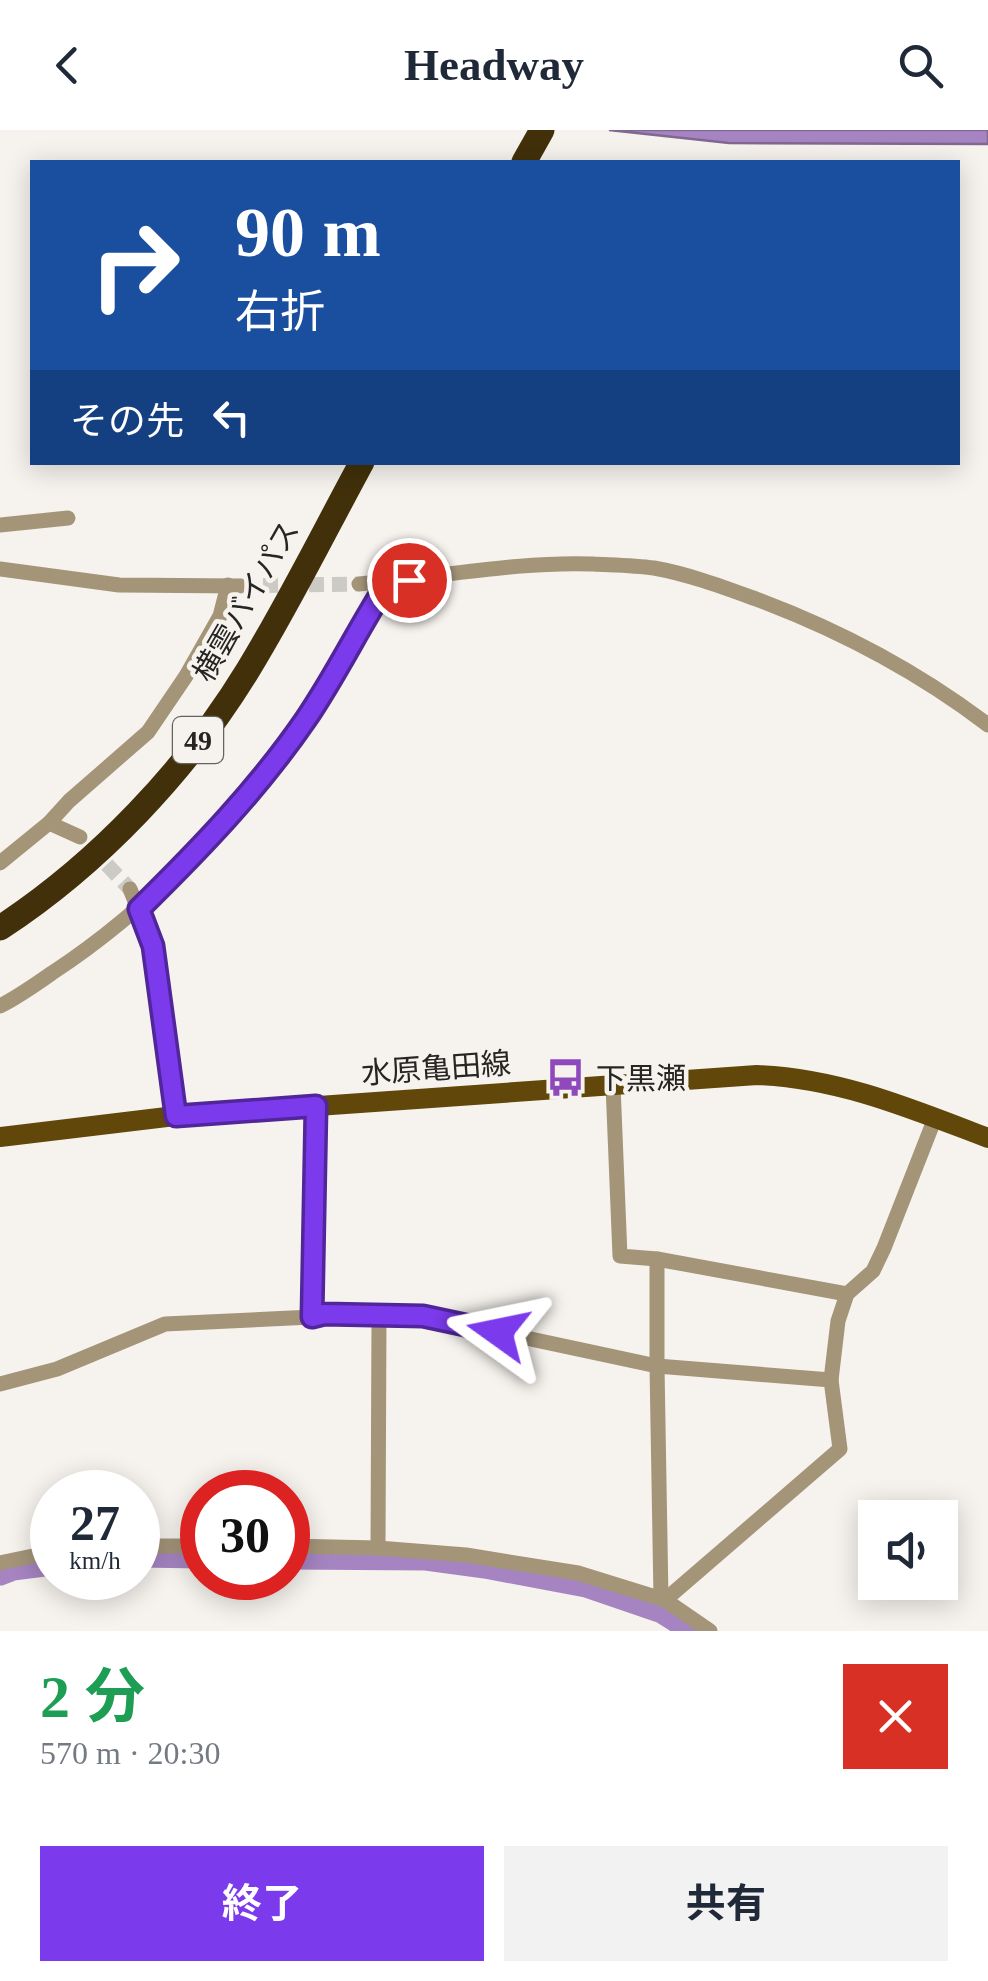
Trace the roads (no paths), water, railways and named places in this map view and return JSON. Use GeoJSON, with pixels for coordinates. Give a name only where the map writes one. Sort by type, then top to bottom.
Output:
{"type":"FeatureCollection","features":[{"type":"Feature","properties":{"kind":"highway"},"geometry":{"type":"LineString","coordinates":[[525,160],[542,130]]}},
{"type":"Feature","properties":{"kind":"highway","name":"横雲バイパス"},"geometry":{"type":"LineString","coordinates":[[0,928],[55,889],[106,844],[202,736],[246,674],[360,465]]}},
{"type":"Feature","properties":{"kind":"main road","name":"水原亀田線"},"geometry":{"type":"LineString","coordinates":[[0,1137],[176,1116],[736,1076],[795,1077],[874,1095],[988,1138]]}},
{"type":"Feature","properties":{"kind":"street"},"geometry":{"type":"LineString","coordinates":[[0,525],[68,518]]}},
{"type":"Feature","properties":{"kind":"street"},"geometry":{"type":"LineString","coordinates":[[359,584],[590,564],[655,568],[725,587],[868,647],[951,697],[988,725]]}},
{"type":"Feature","properties":{"kind":"street"},"geometry":{"type":"LineString","coordinates":[[0,569],[120,584],[234,586],[186,676],[148,732],[0,863]]}},
{"type":"Feature","properties":{"kind":"street"},"geometry":{"type":"LineString","coordinates":[[0,1006],[89,949],[139,909],[205,841],[307,718],[388,582]]}},
{"type":"Feature","properties":{"kind":"street"},"geometry":{"type":"LineString","coordinates":[[49,822],[80,837]]}},
{"type":"Feature","properties":{"kind":"street"},"geometry":{"type":"LineString","coordinates":[[130,889],[153,946],[176,1116]]}},
{"type":"Feature","properties":{"kind":"street"},"geometry":{"type":"LineString","coordinates":[[612,1085],[620,1256],[657,1259],[847,1294]]}},
{"type":"Feature","properties":{"kind":"street"},"geometry":{"type":"LineString","coordinates":[[312,1317],[316,1106]]}},
{"type":"Feature","properties":{"kind":"street"},"geometry":{"type":"LineString","coordinates":[[663,1599],[840,1450],[832,1380],[838,1321],[847,1294],[873,1271],[935,1118]]}},
{"type":"Feature","properties":{"kind":"street"},"geometry":{"type":"LineString","coordinates":[[657,1259],[663,1599]]}},
{"type":"Feature","properties":{"kind":"street"},"geometry":{"type":"LineString","coordinates":[[0,1384],[58,1369],[165,1324],[324,1314],[423,1316],[656,1366],[832,1380]]}},
{"type":"Feature","properties":{"kind":"street"},"geometry":{"type":"LineString","coordinates":[[378,1548],[379,1315]]}},
{"type":"Feature","properties":{"kind":"street"},"geometry":{"type":"LineString","coordinates":[[310,1546],[466,1555],[578,1574],[663,1599],[710,1631]]}},
{"type":"Feature","properties":{"kind":"street"},"geometry":{"type":"LineString","coordinates":[[0,1563],[30,1557]]}},
{"type":"Feature","properties":{"kind":"waterway"},"geometry":{"type":"LineString","coordinates":[[160,1555],[180,1556]]}},
{"type":"Feature","properties":{"kind":"waterway"},"geometry":{"type":"LineString","coordinates":[[310,1557],[426,1558],[586,1585],[662,1611],[694,1631]]}},
{"type":"Feature","properties":{"kind":"waterway"},"geometry":{"type":"LineString","coordinates":[[0,1573],[30,1566]]}},
{"type":"Feature","properties":{"kind":"tunnel"},"geometry":{"type":"LineString","coordinates":[[240,586],[359,584]]}},
{"type":"Feature","properties":{"kind":"tunnel"},"geometry":{"type":"LineString","coordinates":[[91,848],[130,889]]}},
{"type":"Feature","properties":{"kind":"place","name":"下黒瀬"},"geometry":{"type":"Point","coordinates":[566,1078]}}]}
